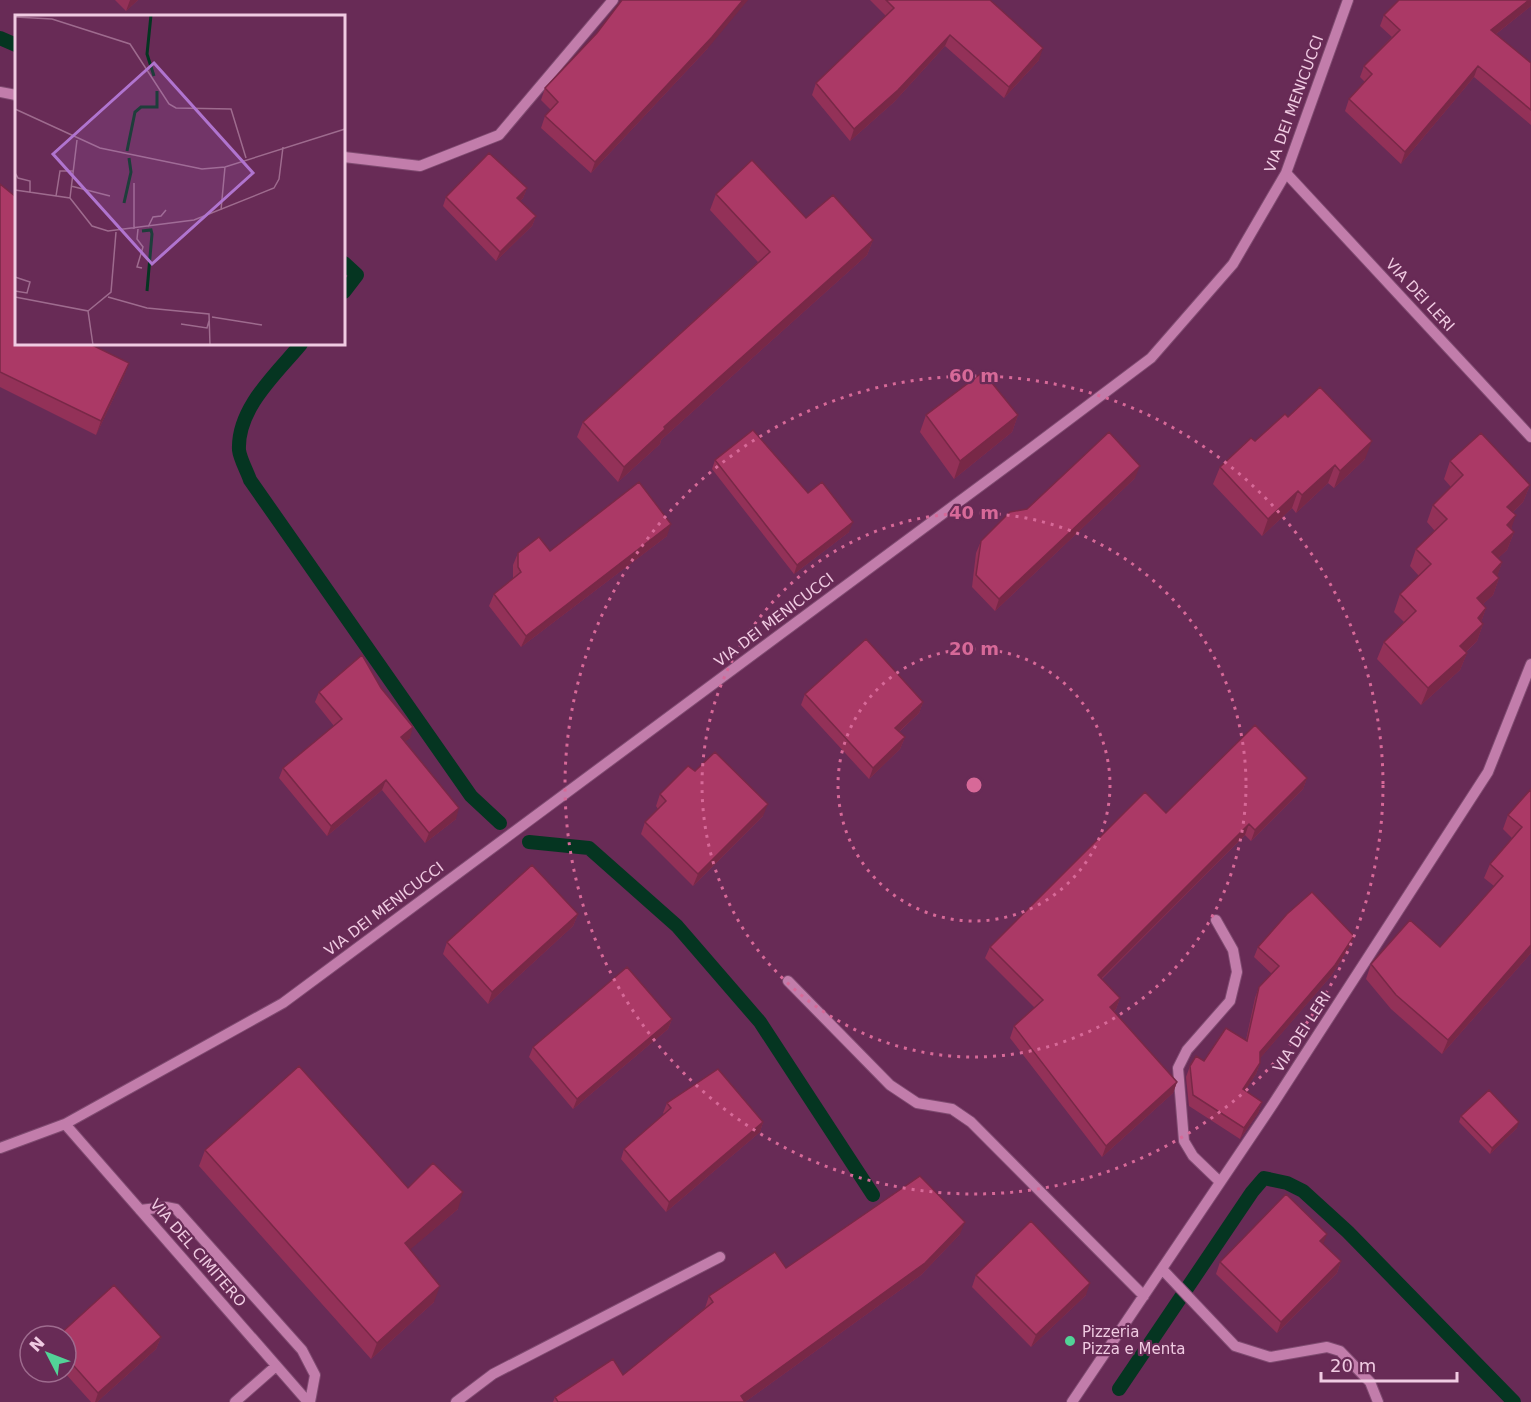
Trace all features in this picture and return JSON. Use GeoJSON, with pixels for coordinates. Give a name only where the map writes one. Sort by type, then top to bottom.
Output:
{"type":"FeatureCollection","features":[{"type":"Feature","properties":{"kind":"street"},"geometry":{"type":"LineString","coordinates":[[345,157],[420,166],[499,135],[613,0]]}},
{"type":"Feature","properties":{"kind":"street","name":"VIA DEI MENICUCCI"},"geometry":{"type":"LineString","coordinates":[[65,1124],[283,1003],[1151,358],[1233,264],[1286,173],[1348,0]]}},
{"type":"Feature","properties":{"kind":"street"},"geometry":{"type":"LineString","coordinates":[[0,92],[15,95]]}},
{"type":"Feature","properties":{"kind":"street","name":"VIA DEI LERI"},"geometry":{"type":"LineString","coordinates":[[1286,173],[1531,437]]}},
{"type":"Feature","properties":{"kind":"street","name":"VIA DEI LERI"},"geometry":{"type":"LineString","coordinates":[[1072,1402],[1273,1104],[1488,772],[1531,664]]}},
{"type":"Feature","properties":{"kind":"street"},"geometry":{"type":"LineString","coordinates":[[1216,920],[1233,950],[1237,972],[1230,1001],[1187,1050],[1178,1068],[1184,1141],[1193,1156],[1220,1182]]}},
{"type":"Feature","properties":{"kind":"street"},"geometry":{"type":"LineString","coordinates":[[788,981],[890,1085],[917,1103],[952,1109],[971,1122],[1144,1296]]}},
{"type":"Feature","properties":{"kind":"street"},"geometry":{"type":"LineString","coordinates":[[0,1148],[65,1124]]}},
{"type":"Feature","properties":{"kind":"street","name":"VIA DEL CIMITERO"},"geometry":{"type":"LineString","coordinates":[[65,1124],[309,1402]]}},
{"type":"Feature","properties":{"kind":"street"},"geometry":{"type":"LineString","coordinates":[[140,1210],[166,1207],[176,1209],[302,1350],[315,1375],[309,1402]]}},
{"type":"Feature","properties":{"kind":"street"},"geometry":{"type":"LineString","coordinates":[[456,1402],[493,1374],[720,1257]]}},
{"type":"Feature","properties":{"kind":"street"},"geometry":{"type":"LineString","coordinates":[[1162,1269],[1235,1346],[1270,1357],[1327,1347],[1340,1351],[1370,1382],[1378,1402]]}},
{"type":"Feature","properties":{"kind":"street"},"geometry":{"type":"LineString","coordinates":[[235,1402],[276,1366]]}},
{"type":"Feature","properties":{"kind":"building"},"geometry":{"type":"Polygon","coordinates":[[[622,0],[743,0],[712,37],[595,162],[545,116],[558,102],[545,88],[597,33],[622,0]]]}},
{"type":"Feature","properties":{"kind":"building"},"geometry":{"type":"Polygon","coordinates":[[[886,0],[990,0],[1043,48],[1009,87],[950,35],[898,90],[854,129],[816,83],[894,8],[886,0]]]}},
{"type":"Feature","properties":{"kind":"building"},"geometry":{"type":"Polygon","coordinates":[[[1399,0],[1529,0],[1491,30],[1531,63],[1531,110],[1478,66],[1405,152],[1349,99],[1372,74],[1364,66],[1400,30],[1384,15],[1399,0]]]}},
{"type":"Feature","properties":{"kind":"building"},"geometry":{"type":"Polygon","coordinates":[[[489,153],[527,188],[517,198],[536,216],[500,252],[446,197],[489,153]]]}},
{"type":"Feature","properties":{"kind":"building"},"geometry":{"type":"Polygon","coordinates":[[[752,160],[806,218],[833,195],[873,240],[664,427],[665,429],[624,467],[583,422],[770,252],[716,194],[752,160]]]}},
{"type":"Feature","properties":{"kind":"building"},"geometry":{"type":"Polygon","coordinates":[[[0,184],[15,196],[15,345],[92,345],[129,363],[101,421],[0,372],[0,184]]]}},
{"type":"Feature","properties":{"kind":"building"},"geometry":{"type":"Polygon","coordinates":[[[983,372],[1018,415],[960,461],[926,415],[983,372]]]}},
{"type":"Feature","properties":{"kind":"building"},"geometry":{"type":"Polygon","coordinates":[[[1320,387],[1372,441],[1340,471],[1335,465],[1302,495],[1298,491],[1268,519],[1220,467],[1251,438],[1255,441],[1285,414],[1288,417],[1320,387]]]}},
{"type":"Feature","properties":{"kind":"building"},"geometry":{"type":"Polygon","coordinates":[[[753,430],[808,493],[822,482],[853,522],[797,565],[715,460],[753,430]]]}},
{"type":"Feature","properties":{"kind":"building"},"geometry":{"type":"Polygon","coordinates":[[[1109,432],[1140,466],[999,599],[976,575],[981,541],[1010,512],[1027,509],[1109,432]]]}},
{"type":"Feature","properties":{"kind":"building"},"geometry":{"type":"Polygon","coordinates":[[[1481,433],[1530,485],[1507,507],[1516,515],[1507,525],[1514,532],[1492,552],[1502,562],[1493,572],[1499,578],[1477,598],[1486,608],[1478,618],[1483,624],[1460,646],[1467,653],[1428,688],[1384,642],[1416,611],[1400,594],[1431,564],[1416,549],[1447,519],[1433,505],[1463,475],[1450,461],[1481,433]]]}},
{"type":"Feature","properties":{"kind":"building"},"geometry":{"type":"Polygon","coordinates":[[[639,482],[671,524],[526,636],[494,594],[521,572],[518,567],[518,553],[539,537],[550,551],[639,482]]]}},
{"type":"Feature","properties":{"kind":"building"},"geometry":{"type":"Polygon","coordinates":[[[866,639],[923,702],[895,728],[905,737],[873,768],[805,694],[866,639]]]}},
{"type":"Feature","properties":{"kind":"building"},"geometry":{"type":"Polygon","coordinates":[[[362,655],[381,688],[413,727],[401,737],[459,808],[429,833],[386,780],[331,826],[283,768],[342,719],[319,692],[362,655]]]}},
{"type":"Feature","properties":{"kind":"building"},"geometry":{"type":"Polygon","coordinates":[[[1255,725],[1307,778],[1255,830],[1249,824],[1098,975],[1120,998],[1110,1007],[1177,1082],[1106,1146],[1014,1026],[1043,1000],[990,947],[1145,792],[1166,813],[1255,725]]]}},
{"type":"Feature","properties":{"kind":"building"},"geometry":{"type":"Polygon","coordinates":[[[715,752],[768,804],[698,874],[645,822],[666,801],[660,794],[688,766],[695,771],[715,752]]]}},
{"type":"Feature","properties":{"kind":"building"},"geometry":{"type":"Polygon","coordinates":[[[1531,789],[1531,945],[1448,1040],[1396,995],[1371,964],[1410,920],[1440,947],[1503,876],[1490,864],[1522,827],[1508,815],[1531,789]]]}},
{"type":"Feature","properties":{"kind":"building"},"geometry":{"type":"Polygon","coordinates":[[[532,865],[578,914],[492,992],[447,942],[532,865]]]}},
{"type":"Feature","properties":{"kind":"building"},"geometry":{"type":"Polygon","coordinates":[[[1312,892],[1354,936],[1335,965],[1260,1052],[1260,1063],[1243,1089],[1262,1102],[1244,1128],[1193,1095],[1190,1066],[1196,1056],[1204,1061],[1226,1028],[1247,1041],[1259,987],[1279,966],[1258,947],[1287,914],[1312,892]]]}},
{"type":"Feature","properties":{"kind":"building"},"geometry":{"type":"Polygon","coordinates":[[[627,967],[672,1019],[577,1099],[533,1047],[627,967]]]}},
{"type":"Feature","properties":{"kind":"building"},"geometry":{"type":"Polygon","coordinates":[[[299,1066],[408,1188],[433,1163],[463,1192],[405,1243],[440,1286],[377,1343],[205,1150],[299,1066]]]}},
{"type":"Feature","properties":{"kind":"building"},"geometry":{"type":"Polygon","coordinates":[[[718,1069],[763,1122],[669,1202],[624,1149],[671,1108],[667,1103],[718,1069]]]}},
{"type":"Feature","properties":{"kind":"building"},"geometry":{"type":"Polygon","coordinates":[[[1489,1090],[1519,1122],[1492,1148],[1461,1116],[1489,1090]]]}},
{"type":"Feature","properties":{"kind":"building"},"geometry":{"type":"Polygon","coordinates":[[[920,1176],[965,1222],[925,1263],[741,1396],[745,1402],[558,1402],[555,1397],[613,1359],[623,1375],[713,1302],[709,1296],[775,1252],[786,1268],[920,1176]]]}},
{"type":"Feature","properties":{"kind":"building"},"geometry":{"type":"Polygon","coordinates":[[[1286,1194],[1327,1234],[1320,1241],[1341,1261],[1281,1322],[1220,1262],[1286,1194]]]}},
{"type":"Feature","properties":{"kind":"building"},"geometry":{"type":"Polygon","coordinates":[[[1031,1221],[1090,1283],[1036,1335],[976,1275],[1031,1221]]]}},
{"type":"Feature","properties":{"kind":"building"},"geometry":{"type":"Polygon","coordinates":[[[114,1285],[161,1337],[98,1393],[78,1370],[78,1324],[71,1324],[114,1285]]]}},
{"type":"Feature","properties":{"kind":"waterway"},"geometry":{"type":"LineString","coordinates":[[0,38],[15,45]]}},
{"type":"Feature","properties":{"kind":"waterway"},"geometry":{"type":"LineString","coordinates":[[345,264],[357,275],[345,291]]}},
{"type":"Feature","properties":{"kind":"waterway"},"geometry":{"type":"LineString","coordinates":[[300,345],[260,392],[244,420],[239,450],[250,480],[471,796],[500,823]]}},
{"type":"Feature","properties":{"kind":"waterway"},"geometry":{"type":"LineString","coordinates":[[529,842],[589,848],[677,926],[760,1022],[873,1195]]}},
{"type":"Feature","properties":{"kind":"waterway"},"geometry":{"type":"LineString","coordinates":[[1119,1389],[1252,1192],[1264,1178],[1287,1183],[1303,1191],[1348,1232],[1514,1402]]}},
{"type":"Feature","properties":{"kind":"place","name":"Pizzeria Pizza e Menta"},"geometry":{"type":"Point","coordinates":[1070,1341]}}]}
